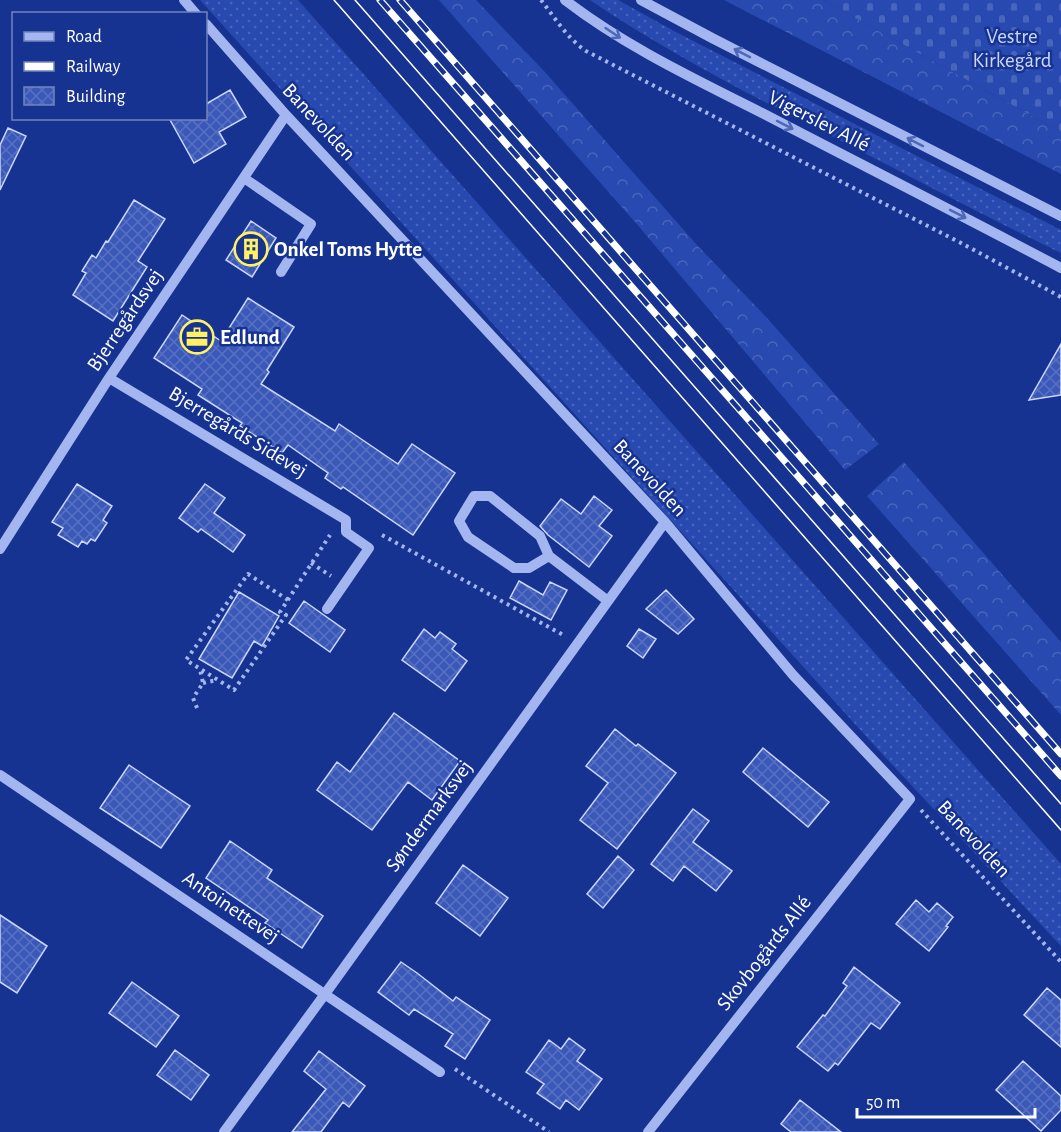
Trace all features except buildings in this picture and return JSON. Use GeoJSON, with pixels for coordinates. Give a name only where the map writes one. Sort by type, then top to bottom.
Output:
{"type":"FeatureCollection","features":[{"type":"Feature","properties":{"kind":"street"},"geometry":{"type":"LineString","coordinates":[[184,0],[194,12]]}},
{"type":"Feature","properties":{"kind":"street","name":"Vigerslev Allé"},"geometry":{"type":"LineString","coordinates":[[564,0],[622,39],[673,68],[1061,268]]}},
{"type":"Feature","properties":{"kind":"street","name":"Vigerslev Allé"},"geometry":{"type":"LineString","coordinates":[[641,0],[1061,216]]}},
{"type":"Feature","properties":{"kind":"street","name":"Banevolden"},"geometry":{"type":"LineString","coordinates":[[207,25],[286,116],[665,522],[793,675],[910,799]]}},
{"type":"Feature","properties":{"kind":"street","name":"Bjerregårdsvej"},"geometry":{"type":"LineString","coordinates":[[0,549],[109,378],[286,116]]}},
{"type":"Feature","properties":{"kind":"street"},"geometry":{"type":"LineString","coordinates":[[244,178],[311,224],[281,272]]}},
{"type":"Feature","properties":{"kind":"street","name":"Bjerregårds Sidevej"},"geometry":{"type":"LineString","coordinates":[[109,378],[344,519]]}},
{"type":"Feature","properties":{"kind":"street"},"geometry":{"type":"LineString","coordinates":[[549,556],[530,568],[514,568],[468,537],[459,521],[474,496],[490,496],[540,536],[549,556],[608,601]]}},
{"type":"Feature","properties":{"kind":"street"},"geometry":{"type":"LineString","coordinates":[[327,609],[369,548],[346,532],[344,519]]}},
{"type":"Feature","properties":{"kind":"street","name":"Søndermarksvej"},"geometry":{"type":"LineString","coordinates":[[225,1132],[665,522]]}},
{"type":"Feature","properties":{"kind":"street","name":"Antoinettevej"},"geometry":{"type":"LineString","coordinates":[[0,775],[440,1072]]}},
{"type":"Feature","properties":{"kind":"street","name":"Skovbogårds Allé"},"geometry":{"type":"LineString","coordinates":[[648,1132],[910,799]]}},
{"type":"Feature","properties":{"kind":"path"},"geometry":{"type":"LineString","coordinates":[[542,0],[568,36],[586,51],[961,243],[1061,297]]}},
{"type":"Feature","properties":{"kind":"path"},"geometry":{"type":"LineString","coordinates":[[288,600],[248,574],[186,660],[234,690],[286,615],[280,612],[344,519]]}},
{"type":"Feature","properties":{"kind":"path"},"geometry":{"type":"LineString","coordinates":[[376,532],[578,643]]}},
{"type":"Feature","properties":{"kind":"path"},"geometry":{"type":"LineString","coordinates":[[199,668],[203,683]]}},
{"type":"Feature","properties":{"kind":"path"},"geometry":{"type":"LineString","coordinates":[[196,708],[193,698],[203,683],[217,680]]}},
{"type":"Feature","properties":{"kind":"path","name":"Banevolden"},"geometry":{"type":"LineString","coordinates":[[910,799],[1061,962]]}},
{"type":"Feature","properties":{"kind":"path"},"geometry":{"type":"LineString","coordinates":[[440,1072],[456,1069],[549,1132]]}},
{"type":"Feature","properties":{"kind":"green space"},"geometry":{"type":"Polygon","coordinates":[[[200,0],[298,0],[1061,864],[1061,946],[874,745],[200,0]]]}},
{"type":"Feature","properties":{"kind":"green space"},"geometry":{"type":"Polygon","coordinates":[[[439,0],[476,0],[544,71],[696,244],[767,318],[879,444],[845,470],[635,222],[439,0]]]}},
{"type":"Feature","properties":{"kind":"green space"},"geometry":{"type":"Polygon","coordinates":[[[590,0],[618,0],[1061,230],[1061,253],[747,93],[683,58],[590,0]]]}},
{"type":"Feature","properties":{"kind":"green space"},"geometry":{"type":"Polygon","coordinates":[[[724,0],[823,0],[1061,132],[1061,174],[724,0]]]}},
{"type":"Feature","properties":{"kind":"green space","name":"Vestre Kirkegård"},"geometry":{"type":"Polygon","coordinates":[[[823,0],[1061,0],[1061,132],[823,0]]]}},
{"type":"Feature","properties":{"kind":"green space"},"geometry":{"type":"Polygon","coordinates":[[[904,462],[1061,642],[1061,715],[867,496],[904,462]]]}},
{"type":"Feature","properties":{"kind":"tram line"},"geometry":{"type":"LineString","coordinates":[[334,0],[1061,830]]}},
{"type":"Feature","properties":{"kind":"tram line"},"geometry":{"type":"LineString","coordinates":[[355,0],[1061,804]]}},
{"type":"Feature","properties":{"kind":"railway"},"geometry":{"type":"LineString","coordinates":[[380,0],[1061,776]]}},
{"type":"Feature","properties":{"kind":"railway"},"geometry":{"type":"LineString","coordinates":[[400,0],[1061,754]]}},
{"type":"Feature","properties":{"kind":"place","name":"Onkel Toms Hytte"},"geometry":{"type":"Point","coordinates":[251,249]}},
{"type":"Feature","properties":{"kind":"place","name":"Edlund"},"geometry":{"type":"Point","coordinates":[197,337]}}]}
